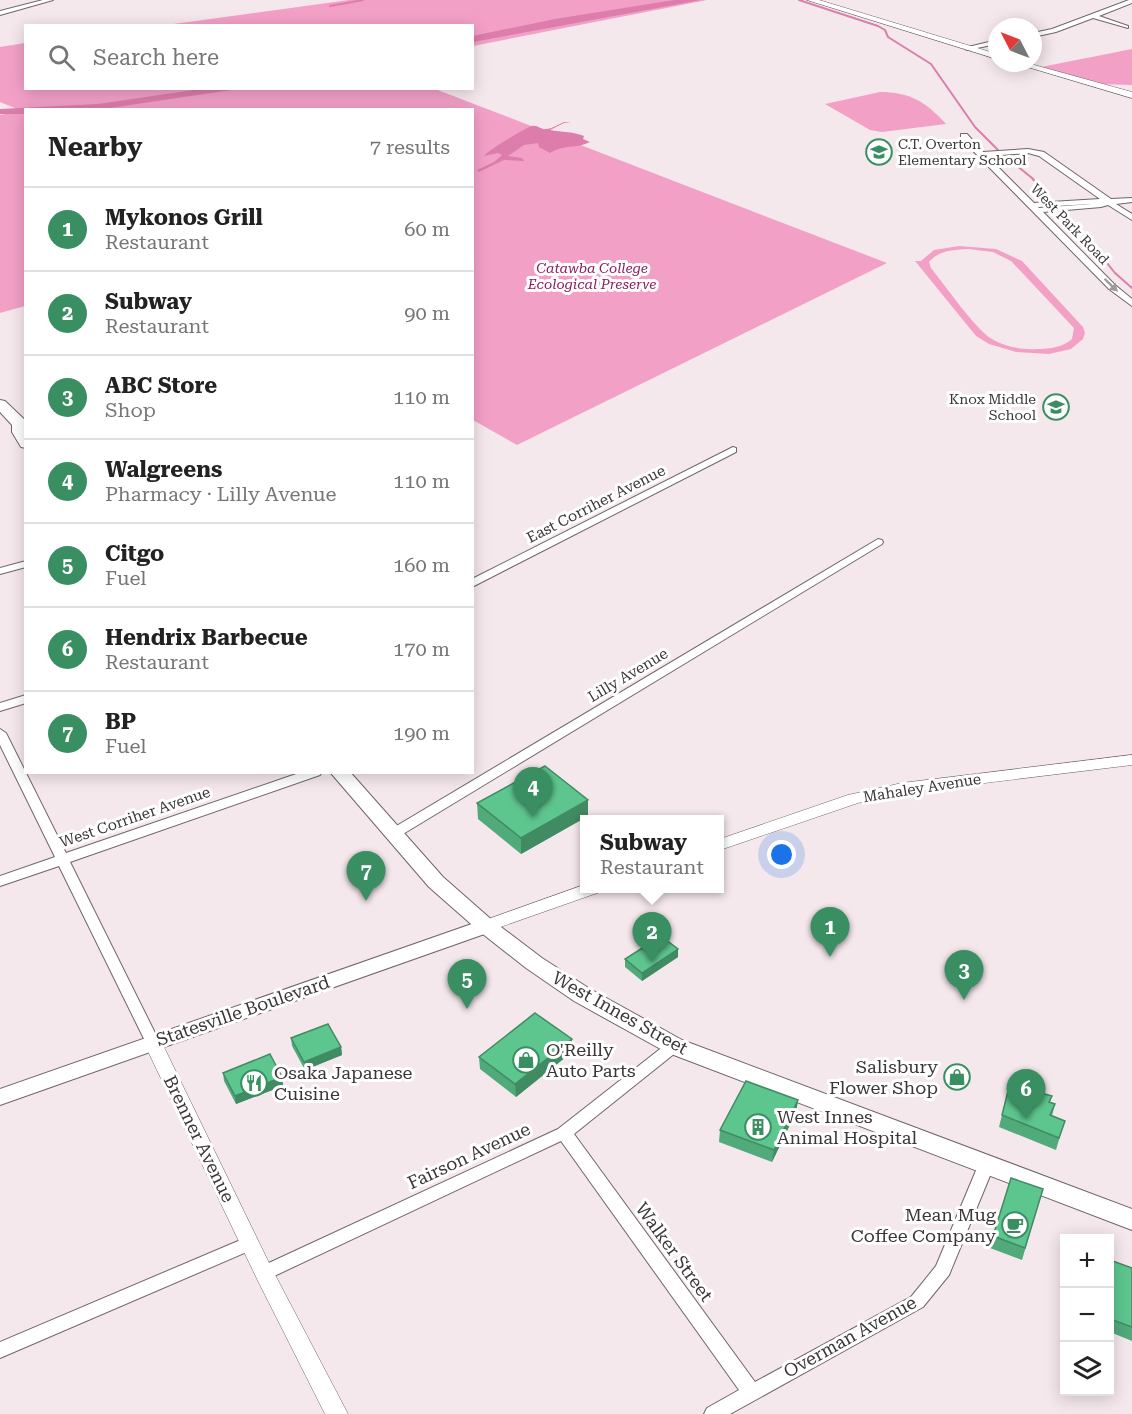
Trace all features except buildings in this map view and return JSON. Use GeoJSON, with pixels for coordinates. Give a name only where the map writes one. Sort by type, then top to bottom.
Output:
{"type":"FeatureCollection","features":[{"type":"Feature","properties":{"kind":"main road"},"geometry":{"type":"LineString","coordinates":[[0,404],[22,425],[19,432],[24,441]]}},
{"type":"Feature","properties":{"kind":"main road","name":"West Innes Street"},"geometry":{"type":"LineString","coordinates":[[341,774],[436,882],[486,926],[534,963],[582,995],[674,1046],[1132,1220]]}},
{"type":"Feature","properties":{"kind":"main road","name":"Statesville Boulevard"},"geometry":{"type":"LineString","coordinates":[[0,1097],[486,926]]}},
{"type":"Feature","properties":{"kind":"street"},"geometry":{"type":"LineString","coordinates":[[0,13],[50,0]]}},
{"type":"Feature","properties":{"kind":"street"},"geometry":{"type":"LineString","coordinates":[[811,0],[988,54]]}},
{"type":"Feature","properties":{"kind":"street"},"geometry":{"type":"LineString","coordinates":[[1042,33],[1054,31],[1132,1]]}},
{"type":"Feature","properties":{"kind":"street"},"geometry":{"type":"LineString","coordinates":[[1093,16],[1129,27],[1125,30],[1132,32]]}},
{"type":"Feature","properties":{"kind":"street"},"geometry":{"type":"LineString","coordinates":[[967,48],[988,44]]}},
{"type":"Feature","properties":{"kind":"street"},"geometry":{"type":"LineString","coordinates":[[1042,70],[1132,95]]}},
{"type":"Feature","properties":{"kind":"street","name":"West Park Road"},"geometry":{"type":"LineString","coordinates":[[964,136],[1112,286],[1132,303]]}},
{"type":"Feature","properties":{"kind":"street"},"geometry":{"type":"LineString","coordinates":[[981,154],[1028,151],[1041,154],[1132,218]]}},
{"type":"Feature","properties":{"kind":"street"},"geometry":{"type":"LineString","coordinates":[[1035,208],[1101,205],[1107,202],[1132,200]]}},
{"type":"Feature","properties":{"kind":"street","name":"East Corriher Avenue"},"geometry":{"type":"LineString","coordinates":[[474,583],[734,450]]}},
{"type":"Feature","properties":{"kind":"street","name":"Lilly Avenue"},"geometry":{"type":"LineString","coordinates":[[393,834],[878,542]]}},
{"type":"Feature","properties":{"kind":"street"},"geometry":{"type":"LineString","coordinates":[[0,571],[24,565]]}},
{"type":"Feature","properties":{"kind":"street"},"geometry":{"type":"LineString","coordinates":[[0,707],[24,700]]}},
{"type":"Feature","properties":{"kind":"street","name":"Brenner Avenue"},"geometry":{"type":"LineString","coordinates":[[0,733],[264,1273],[337,1414]]}},
{"type":"Feature","properties":{"kind":"street","name":"Mahaley Avenue"},"geometry":{"type":"LineString","coordinates":[[724,844],[854,799],[902,788],[1132,760]]}},
{"type":"Feature","properties":{"kind":"street","name":"West Corriher Avenue"},"geometry":{"type":"LineString","coordinates":[[0,881],[310,774]]}},
{"type":"Feature","properties":{"kind":"street"},"geometry":{"type":"LineString","coordinates":[[486,926],[580,893]]}},
{"type":"Feature","properties":{"kind":"street","name":"Fairson Avenue"},"geometry":{"type":"LineString","coordinates":[[264,1273],[564,1133],[674,1046]]}},
{"type":"Feature","properties":{"kind":"street","name":"Walker Street"},"geometry":{"type":"LineString","coordinates":[[564,1133],[752,1393]]}},
{"type":"Feature","properties":{"kind":"street","name":"Overman Avenue"},"geometry":{"type":"LineString","coordinates":[[713,1414],[917,1302],[943,1270],[986,1166]]}},
{"type":"Feature","properties":{"kind":"street"},"geometry":{"type":"LineString","coordinates":[[0,1350],[250,1243]]}},
{"type":"Feature","properties":{"kind":"green space"},"geometry":{"type":"Polygon","coordinates":[[[349,0],[707,0],[474,46],[474,24],[174,24],[349,0]]]}},
{"type":"Feature","properties":{"kind":"green space","name":"Catawba College Ecological Preserve"},"geometry":{"type":"Polygon","coordinates":[[[24,43],[24,90],[438,90],[887,263],[517,445],[474,421],[474,108],[24,108],[24,306],[0,313],[0,115],[22,111],[0,102],[0,47],[24,43]]]}},
{"type":"Feature","properties":{"kind":"green space"},"geometry":{"type":"Polygon","coordinates":[[[1132,49],[1132,85],[1098,84],[1042,67],[1132,49]]]}},
{"type":"Feature","properties":{"kind":"green space"},"geometry":{"type":"Polygon","coordinates":[[[880,92],[909,96],[924,104],[946,124],[882,132],[870,130],[825,104],[880,92]]]}},
{"type":"Feature","properties":{"kind":"green space"},"geometry":{"type":"Polygon","coordinates":[[[959,246],[996,249],[1022,261],[1083,327],[1085,333],[1083,339],[1071,349],[1049,354],[1016,352],[989,344],[976,336],[915,261],[921,261],[934,250],[959,246]],[[952,250],[937,255],[929,262],[931,268],[969,317],[985,334],[997,342],[1020,348],[1042,349],[1060,346],[1072,339],[1074,328],[1011,261],[993,252],[952,250]]]}},
{"type":"Feature","properties":{"kind":"shaded area"},"geometry":{"type":"Polygon","coordinates":[[[674,0],[701,0],[474,42],[474,36],[555,19],[674,0]]]}},
{"type":"Feature","properties":{"kind":"shaded area"},"geometry":{"type":"Polygon","coordinates":[[[193,90],[231,90],[110,108],[24,108],[24,114],[0,114],[0,109],[98,104],[193,90]]]}},
{"type":"Feature","properties":{"kind":"shaded area"},"geometry":{"type":"Polygon","coordinates":[[[564,122],[571,122],[550,130],[584,136],[583,139],[590,142],[560,148],[550,153],[539,147],[538,143],[524,145],[508,156],[522,158],[524,161],[504,160],[479,172],[477,170],[494,162],[502,155],[498,153],[484,156],[487,153],[522,131],[532,126],[548,129],[564,122]]]}},
{"type":"Feature","properties":{"kind":"waterway"},"geometry":{"type":"LineString","coordinates":[[330,6],[363,0]]}},
{"type":"Feature","properties":{"kind":"waterway"},"geometry":{"type":"LineString","coordinates":[[799,0],[878,26],[885,30],[888,37],[931,64],[975,127],[998,150]]}},
{"type":"Feature","properties":{"kind":"waterway"},"geometry":{"type":"LineString","coordinates":[[1006,157],[1032,178],[1050,200]]}},
{"type":"Feature","properties":{"kind":"waterway"},"geometry":{"type":"LineString","coordinates":[[1061,212],[1091,243],[1115,273],[1132,288]]}},
{"type":"Feature","properties":{"kind":"place","name":"C.T. Overton Elementary School"},"geometry":{"type":"Point","coordinates":[879,152]}},
{"type":"Feature","properties":{"kind":"place","name":"Knox Middle School"},"geometry":{"type":"Point","coordinates":[1056,407]}},
{"type":"Feature","properties":{"kind":"place","name":"Walgreens"},"geometry":{"type":"Point","coordinates":[533,817]}},
{"type":"Feature","properties":{"kind":"place","name":"BP"},"geometry":{"type":"Point","coordinates":[366,901]}},
{"type":"Feature","properties":{"kind":"place","name":"Mykonos Grill"},"geometry":{"type":"Point","coordinates":[830,957]}},
{"type":"Feature","properties":{"kind":"place","name":"Subway"},"geometry":{"type":"Point","coordinates":[652,962]}},
{"type":"Feature","properties":{"kind":"place","name":"ABC Store"},"geometry":{"type":"Point","coordinates":[964,1000]}},
{"type":"Feature","properties":{"kind":"place","name":"Citgo"},"geometry":{"type":"Point","coordinates":[467,1009]}},
{"type":"Feature","properties":{"kind":"place","name":"O'Reilly Auto Parts"},"geometry":{"type":"Point","coordinates":[526,1060]}},
{"type":"Feature","properties":{"kind":"place","name":"Salisbury Flower Shop"},"geometry":{"type":"Point","coordinates":[957,1077]}},
{"type":"Feature","properties":{"kind":"place","name":"Osaka Japanese Cuisine"},"geometry":{"type":"Point","coordinates":[254,1083]}},
{"type":"Feature","properties":{"kind":"place","name":"Hendrix Barbecue"},"geometry":{"type":"Point","coordinates":[1026,1119]}},
{"type":"Feature","properties":{"kind":"place","name":"West Innes Animal Hospital"},"geometry":{"type":"Point","coordinates":[758,1127]}},
{"type":"Feature","properties":{"kind":"place","name":"Mean Mug Coffee Company"},"geometry":{"type":"Point","coordinates":[1015,1225]}}]}
